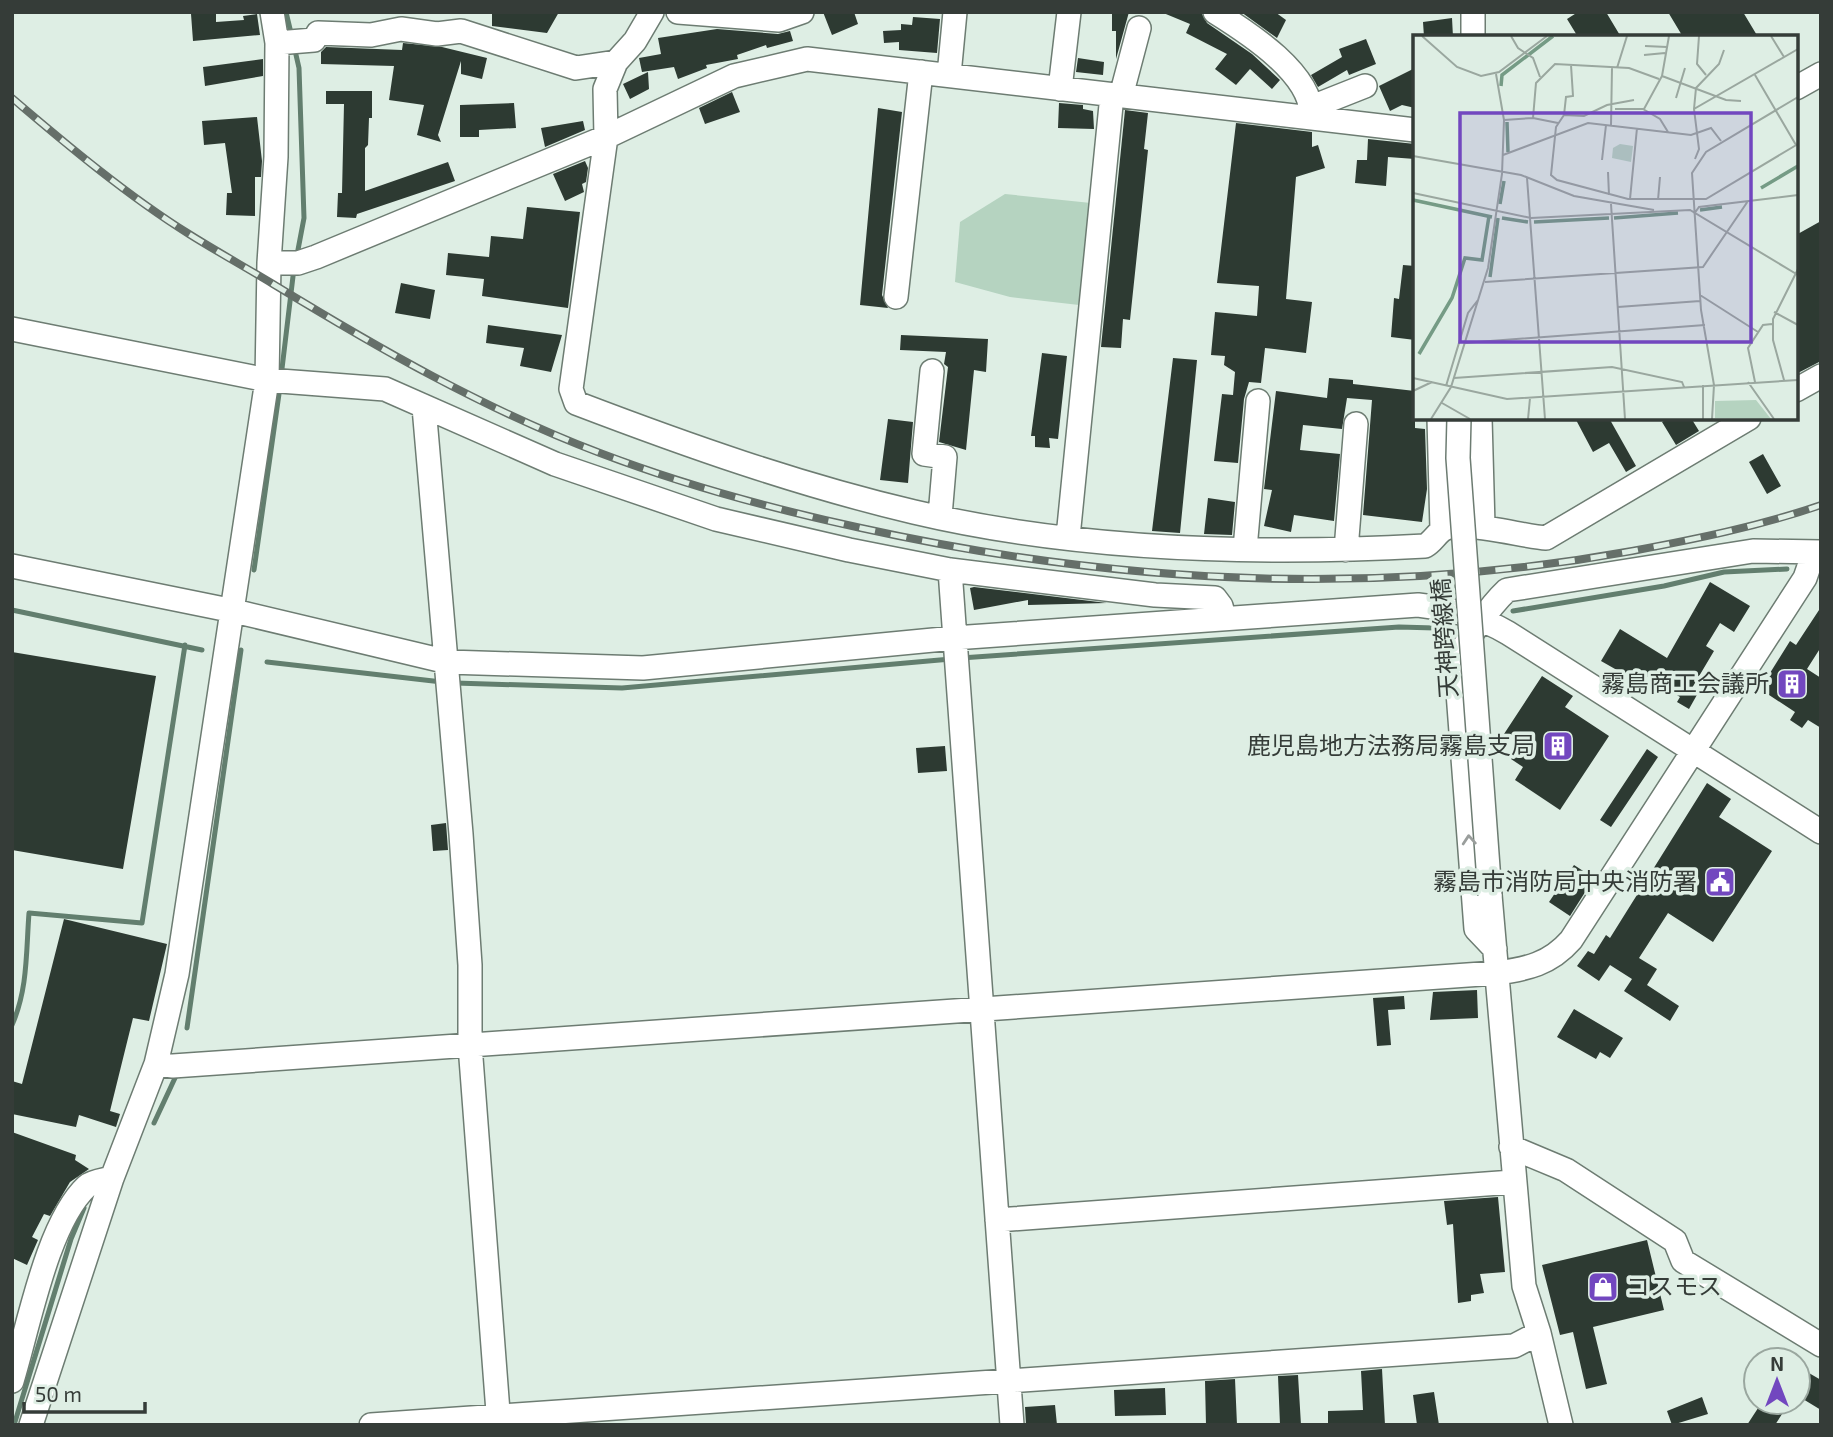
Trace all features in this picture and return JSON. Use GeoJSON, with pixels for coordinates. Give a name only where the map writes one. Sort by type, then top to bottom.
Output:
{"type":"FeatureCollection","features":[{"type":"Feature","properties":{"kind":"street"},"geometry":{"type":"LineString","coordinates":[[31,1425],[112,1178],[156,1064],[177,974],[210,742],[234,611],[267,380],[269,263],[276,157],[277,43],[272,12]]}},
{"type":"Feature","properties":{"kind":"street"},"geometry":{"type":"LineString","coordinates":[[652,12],[635,41],[615,62],[605,89],[606,138],[571,389],[576,403],[777,474],[940,516],[1068,537],[1245,549],[1346,551],[1425,546],[1442,530],[1483,526],[1511,534],[1546,538],[1746,420]]}},
{"type":"Feature","properties":{"kind":"street"},"geometry":{"type":"LineString","coordinates":[[678,12],[779,19],[802,12]]}},
{"type":"Feature","properties":{"kind":"street"},"geometry":{"type":"LineString","coordinates":[[949,75],[955,12]]}},
{"type":"Feature","properties":{"kind":"street"},"geometry":{"type":"LineString","coordinates":[[1060,89],[1069,12]]}},
{"type":"Feature","properties":{"kind":"street"},"geometry":{"type":"LineString","coordinates":[[1215,12],[1257,38],[1289,68],[1311,112]]}},
{"type":"Feature","properties":{"kind":"street"},"geometry":{"type":"LineString","coordinates":[[1473,12],[1473,35]]}},
{"type":"Feature","properties":{"kind":"street"},"geometry":{"type":"LineString","coordinates":[[277,43],[314,40],[318,23],[371,34],[401,29],[437,34],[462,22],[576,68],[615,62]]}},
{"type":"Feature","properties":{"kind":"street"},"geometry":{"type":"LineString","coordinates":[[1068,537],[1116,95],[1139,28]]}},
{"type":"Feature","properties":{"kind":"street"},"geometry":{"type":"LineString","coordinates":[[269,263],[298,263],[316,257],[606,138],[734,76],[807,59],[1116,95],[1311,112],[1413,130]]}},
{"type":"Feature","properties":{"kind":"street"},"geometry":{"type":"LineString","coordinates":[[896,297],[921,72]]}},
{"type":"Feature","properties":{"kind":"street"},"geometry":{"type":"LineString","coordinates":[[1798,87],[1821,74]]}},
{"type":"Feature","properties":{"kind":"street"},"geometry":{"type":"LineString","coordinates":[[1311,112],[1365,86]]}},
{"type":"Feature","properties":{"kind":"street"},"geometry":{"type":"LineString","coordinates":[[12,329],[267,380],[385,389],[555,464],[716,519],[950,570],[1155,595],[1215,598],[1224,617]]}},
{"type":"Feature","properties":{"kind":"street"},"geometry":{"type":"LineString","coordinates":[[932,371],[924,454],[945,457],[940,516]]}},
{"type":"Feature","properties":{"kind":"street"},"geometry":{"type":"LineString","coordinates":[[1798,389],[1821,376]]}},
{"type":"Feature","properties":{"kind":"street"},"geometry":{"type":"LineString","coordinates":[[1245,549],[1258,401]]}},
{"type":"Feature","properties":{"kind":"street"},"geometry":{"type":"LineString","coordinates":[[424,407],[470,965],[470,1045],[499,1420]]}},
{"type":"Feature","properties":{"kind":"street"},"geometry":{"type":"LineString","coordinates":[[1439,420],[1442,530]]}},
{"type":"Feature","properties":{"kind":"street","name":"天神跨線橋"},"geometry":{"type":"LineString","coordinates":[[1459,420],[1459,472],[1513,1182],[1524,1286],[1539,1334],[1561,1425]]}},
{"type":"Feature","properties":{"kind":"street"},"geometry":{"type":"LineString","coordinates":[[1480,420],[1483,526]]}},
{"type":"Feature","properties":{"kind":"street"},"geometry":{"type":"LineString","coordinates":[[1346,551],[1356,424]]}},
{"type":"Feature","properties":{"kind":"street"},"geometry":{"type":"LineString","coordinates":[[156,1064],[173,1066],[1496,973],[1531,968],[1561,952],[1805,578],[1817,552],[1753,551],[1507,590],[1495,601],[1485,620],[1464,645],[1456,666],[1476,929],[1495,950]]}},
{"type":"Feature","properties":{"kind":"street"},"geometry":{"type":"LineString","coordinates":[[12,566],[234,611],[448,674],[643,668],[955,650],[1224,617],[1418,605],[1447,608],[1485,620],[1821,832]]}},
{"type":"Feature","properties":{"kind":"street"},"geometry":{"type":"LineString","coordinates":[[950,570],[1012,1425]]}},
{"type":"Feature","properties":{"kind":"street"},"geometry":{"type":"LineString","coordinates":[[1511,1147],[1581,1179],[1675,1241],[1683,1261],[1821,1345]]}},
{"type":"Feature","properties":{"kind":"street"},"geometry":{"type":"LineString","coordinates":[[12,1381],[49,1256],[64,1216],[89,1185],[112,1178]]}},
{"type":"Feature","properties":{"kind":"street"},"geometry":{"type":"LineString","coordinates":[[997,1220],[1513,1182]]}},
{"type":"Feature","properties":{"kind":"street"},"geometry":{"type":"LineString","coordinates":[[371,1425],[499,1420],[1008,1379],[1514,1346],[1539,1334]]}},
{"type":"Feature","properties":{"kind":"green space"},"geometry":{"type":"Polygon","coordinates":[[[1005,194],[1091,203],[1079,305],[1010,297],[955,282],[960,222],[1005,194]]]}},
{"type":"Feature","properties":{"kind":"building"},"geometry":{"type":"Polygon","coordinates":[[[216,12],[216,22],[244,20],[243,16],[257,14],[260,35],[193,41],[191,14],[216,12]]]}},
{"type":"Feature","properties":{"kind":"building"},"geometry":{"type":"Polygon","coordinates":[[[492,12],[559,12],[547,33],[492,26],[492,12]]]}},
{"type":"Feature","properties":{"kind":"building"},"geometry":{"type":"Polygon","coordinates":[[[823,12],[854,12],[858,24],[832,35],[823,12]]]}},
{"type":"Feature","properties":{"kind":"building"},"geometry":{"type":"Polygon","coordinates":[[[1112,12],[1129,12],[1116,59],[1116,31],[1112,31],[1112,12]]]}},
{"type":"Feature","properties":{"kind":"building"},"geometry":{"type":"Polygon","coordinates":[[[1161,12],[1201,12],[1207,23],[1252,54],[1280,80],[1272,89],[1250,69],[1236,85],[1215,69],[1227,54],[1186,33],[1190,24],[1161,12]]]}},
{"type":"Feature","properties":{"kind":"building"},"geometry":{"type":"Polygon","coordinates":[[[1241,12],[1275,12],[1286,20],[1277,38],[1241,12]]]}},
{"type":"Feature","properties":{"kind":"building"},"geometry":{"type":"Polygon","coordinates":[[[1578,12],[1606,12],[1620,35],[1577,35],[1567,19],[1578,12]]]}},
{"type":"Feature","properties":{"kind":"building"},"geometry":{"type":"Polygon","coordinates":[[[1668,12],[1743,12],[1757,35],[1682,35],[1668,12]]]}},
{"type":"Feature","properties":{"kind":"building"},"geometry":{"type":"Polygon","coordinates":[[[913,17],[940,19],[937,53],[899,50],[899,42],[884,43],[883,31],[901,30],[901,24],[912,25],[913,17]]]}},
{"type":"Feature","properties":{"kind":"building"},"geometry":{"type":"Polygon","coordinates":[[[1452,18],[1453,35],[1424,35],[1423,22],[1452,18]]]}},
{"type":"Feature","properties":{"kind":"building"},"geometry":{"type":"Polygon","coordinates":[[[717,29],[778,34],[790,31],[793,41],[767,48],[766,45],[737,55],[738,59],[706,65],[707,68],[678,79],[674,67],[642,72],[639,58],[661,54],[658,38],[717,29]]]}},
{"type":"Feature","properties":{"kind":"building"},"geometry":{"type":"Polygon","coordinates":[[[1366,39],[1376,64],[1349,75],[1347,70],[1318,87],[1311,75],[1342,57],[1339,49],[1366,39]]]}},
{"type":"Feature","properties":{"kind":"building"},"geometry":{"type":"Polygon","coordinates":[[[403,43],[442,47],[487,58],[482,79],[461,74],[461,61],[438,135],[441,142],[417,135],[424,105],[389,100],[394,66],[321,64],[321,52],[326,47],[402,50],[403,43]]]}},
{"type":"Feature","properties":{"kind":"building"},"geometry":{"type":"Polygon","coordinates":[[[1078,58],[1104,62],[1103,75],[1076,72],[1078,58]]]}},
{"type":"Feature","properties":{"kind":"building"},"geometry":{"type":"Polygon","coordinates":[[[263,59],[263,76],[205,86],[203,67],[263,59]]]}},
{"type":"Feature","properties":{"kind":"building"},"geometry":{"type":"Polygon","coordinates":[[[1413,69],[1413,108],[1402,105],[1390,111],[1379,86],[1413,69]]]}},
{"type":"Feature","properties":{"kind":"building"},"geometry":{"type":"Polygon","coordinates":[[[648,72],[649,89],[630,99],[623,84],[648,72]]]}},
{"type":"Feature","properties":{"kind":"building"},"geometry":{"type":"Polygon","coordinates":[[[326,91],[372,91],[372,118],[369,118],[368,145],[365,148],[365,191],[448,162],[455,181],[357,214],[356,218],[337,217],[338,193],[342,193],[344,104],[326,104],[326,91]]]}},
{"type":"Feature","properties":{"kind":"building"},"geometry":{"type":"Polygon","coordinates":[[[732,92],[740,112],[705,124],[699,108],[732,92]]]}},
{"type":"Feature","properties":{"kind":"building"},"geometry":{"type":"Polygon","coordinates":[[[514,103],[516,128],[479,130],[479,137],[460,137],[460,105],[514,103]]]}},
{"type":"Feature","properties":{"kind":"building"},"geometry":{"type":"Polygon","coordinates":[[[1059,103],[1083,105],[1083,109],[1093,111],[1094,129],[1058,128],[1059,103]]]}},
{"type":"Feature","properties":{"kind":"building"},"geometry":{"type":"Polygon","coordinates":[[[878,108],[902,112],[882,295],[888,308],[860,305],[878,108]]]}},
{"type":"Feature","properties":{"kind":"building"},"geometry":{"type":"Polygon","coordinates":[[[1125,110],[1148,113],[1144,149],[1148,150],[1130,320],[1123,319],[1121,348],[1101,347],[1125,110]]]}},
{"type":"Feature","properties":{"kind":"building"},"geometry":{"type":"Polygon","coordinates":[[[257,117],[262,161],[261,177],[255,177],[255,216],[226,215],[227,193],[232,193],[225,143],[204,145],[202,121],[257,117]]]}},
{"type":"Feature","properties":{"kind":"building"},"geometry":{"type":"Polygon","coordinates":[[[583,121],[585,130],[545,147],[541,128],[583,121]]]}},
{"type":"Feature","properties":{"kind":"building"},"geometry":{"type":"Polygon","coordinates":[[[1236,123],[1312,132],[1312,147],[1318,145],[1325,168],[1296,177],[1286,299],[1312,302],[1306,353],[1265,348],[1261,383],[1249,382],[1244,399],[1238,463],[1214,461],[1222,394],[1233,395],[1235,372],[1224,365],[1225,356],[1211,355],[1215,312],[1257,316],[1259,286],[1217,283],[1236,123]]]}},
{"type":"Feature","properties":{"kind":"building"},"geometry":{"type":"Polygon","coordinates":[[[1368,139],[1413,144],[1413,159],[1388,157],[1386,186],[1355,183],[1357,160],[1367,160],[1368,139]]]}},
{"type":"Feature","properties":{"kind":"building"},"geometry":{"type":"Polygon","coordinates":[[[585,161],[588,168],[586,182],[582,184],[584,192],[565,201],[553,174],[585,161]]]}},
{"type":"Feature","properties":{"kind":"building"},"geometry":{"type":"Polygon","coordinates":[[[527,207],[580,212],[568,308],[482,296],[484,279],[446,275],[448,253],[489,257],[491,236],[523,239],[527,207]]]}},
{"type":"Feature","properties":{"kind":"building"},"geometry":{"type":"Polygon","coordinates":[[[1821,221],[1821,361],[1798,373],[1798,234],[1821,221]]]}},
{"type":"Feature","properties":{"kind":"building"},"geometry":{"type":"Polygon","coordinates":[[[1403,265],[1413,266],[1413,340],[1391,337],[1394,298],[1399,299],[1403,265]]]}},
{"type":"Feature","properties":{"kind":"building"},"geometry":{"type":"Polygon","coordinates":[[[401,283],[435,290],[430,319],[395,313],[401,283]]]}},
{"type":"Feature","properties":{"kind":"building"},"geometry":{"type":"Polygon","coordinates":[[[488,325],[562,335],[551,372],[520,366],[524,348],[486,343],[488,325]]]}},
{"type":"Feature","properties":{"kind":"building"},"geometry":{"type":"Polygon","coordinates":[[[901,335],[988,339],[986,372],[974,370],[966,450],[939,442],[948,367],[944,364],[946,352],[900,350],[901,335]]]}},
{"type":"Feature","properties":{"kind":"building"},"geometry":{"type":"Polygon","coordinates":[[[1042,353],[1067,356],[1058,439],[1049,438],[1050,448],[1035,447],[1035,436],[1031,436],[1042,353]]]}},
{"type":"Feature","properties":{"kind":"building"},"geometry":{"type":"Polygon","coordinates":[[[1173,358],[1197,360],[1180,533],[1152,531],[1173,358]]]}},
{"type":"Feature","properties":{"kind":"building"},"geometry":{"type":"Polygon","coordinates":[[[1329,378],[1353,380],[1353,384],[1413,391],[1415,428],[1425,429],[1427,489],[1422,522],[1363,515],[1372,400],[1347,398],[1342,429],[1303,425],[1300,450],[1340,454],[1334,521],[1294,515],[1291,532],[1264,526],[1272,490],[1264,489],[1276,391],[1327,398],[1329,378]]]}},
{"type":"Feature","properties":{"kind":"building"},"geometry":{"type":"Polygon","coordinates":[[[888,419],[913,422],[908,483],[880,480],[888,419]]]}},
{"type":"Feature","properties":{"kind":"building"},"geometry":{"type":"Polygon","coordinates":[[[1576,420],[1610,420],[1636,466],[1626,472],[1609,443],[1593,452],[1576,420]]]}},
{"type":"Feature","properties":{"kind":"building"},"geometry":{"type":"Polygon","coordinates":[[[1692,420],[1699,431],[1676,445],[1662,422],[1692,420]]]}},
{"type":"Feature","properties":{"kind":"building"},"geometry":{"type":"Polygon","coordinates":[[[1763,454],[1781,486],[1767,494],[1749,462],[1763,454]]]}},
{"type":"Feature","properties":{"kind":"building"},"geometry":{"type":"Polygon","coordinates":[[[1208,498],[1235,502],[1232,535],[1204,534],[1208,498]]]}},
{"type":"Feature","properties":{"kind":"building"},"geometry":{"type":"Polygon","coordinates":[[[1710,582],[1750,606],[1734,632],[1720,623],[1706,646],[1714,651],[1692,688],[1698,693],[1689,709],[1677,702],[1680,697],[1643,674],[1638,682],[1601,661],[1620,629],[1667,658],[1710,582]]]}},
{"type":"Feature","properties":{"kind":"building"},"geometry":{"type":"Polygon","coordinates":[[[970,588],[1107,603],[1028,605],[1028,600],[974,610],[970,588]]]}},
{"type":"Feature","properties":{"kind":"building","name":"霧島商工会議所"},"geometry":{"type":"Polygon","coordinates":[[[1821,607],[1821,647],[1807,669],[1821,678],[1821,728],[1808,720],[1802,728],[1790,720],[1795,712],[1760,689],[1790,641],[1796,645],[1821,607]]]}},
{"type":"Feature","properties":{"kind":"building"},"geometry":{"type":"Polygon","coordinates":[[[12,652],[156,676],[123,869],[12,850],[12,652]]]}},
{"type":"Feature","properties":{"kind":"building","name":"鹿児島地方法務局霧島支局"},"geometry":{"type":"Polygon","coordinates":[[[1542,676],[1573,696],[1565,707],[1609,736],[1560,810],[1515,780],[1523,767],[1511,759],[1517,742],[1504,734],[1542,676]]]}},
{"type":"Feature","properties":{"kind":"building"},"geometry":{"type":"Polygon","coordinates":[[[945,746],[947,771],[918,773],[916,748],[945,746]]]}},
{"type":"Feature","properties":{"kind":"building"},"geometry":{"type":"Polygon","coordinates":[[[1647,749],[1658,757],[1611,827],[1600,820],[1647,749]]]}},
{"type":"Feature","properties":{"kind":"building"},"geometry":{"type":"Polygon","coordinates":[[[1707,783],[1731,799],[1719,817],[1772,851],[1713,942],[1668,913],[1639,958],[1657,969],[1647,985],[1679,1006],[1670,1021],[1624,991],[1632,979],[1610,965],[1599,981],[1577,966],[1588,951],[1594,954],[1606,935],[1610,938],[1707,783]]]}},
{"type":"Feature","properties":{"kind":"building"},"geometry":{"type":"Polygon","coordinates":[[[446,823],[448,850],[433,851],[431,825],[446,823]]]}},
{"type":"Feature","properties":{"kind":"building"},"geometry":{"type":"Polygon","coordinates":[[[1574,865],[1594,878],[1570,916],[1549,902],[1574,865]]]}},
{"type":"Feature","properties":{"kind":"building"},"geometry":{"type":"Polygon","coordinates":[[[64,919],[167,944],[149,1021],[133,1018],[110,1111],[120,1114],[116,1127],[79,1115],[76,1127],[12,1114],[12,1081],[22,1084],[64,919]]]}},
{"type":"Feature","properties":{"kind":"building"},"geometry":{"type":"Polygon","coordinates":[[[1477,990],[1478,1018],[1430,1020],[1433,992],[1477,990]]]}},
{"type":"Feature","properties":{"kind":"building"},"geometry":{"type":"Polygon","coordinates":[[[1404,996],[1405,1009],[1388,1010],[1391,1045],[1377,1046],[1373,998],[1404,996]]]}},
{"type":"Feature","properties":{"kind":"building"},"geometry":{"type":"Polygon","coordinates":[[[1574,1009],[1623,1038],[1610,1058],[1600,1052],[1596,1059],[1557,1037],[1574,1009]]]}},
{"type":"Feature","properties":{"kind":"building"},"geometry":{"type":"Polygon","coordinates":[[[12,1132],[76,1155],[75,1160],[89,1169],[70,1182],[50,1216],[44,1214],[32,1237],[38,1240],[27,1265],[12,1258],[12,1132]]]}},
{"type":"Feature","properties":{"kind":"building"},"geometry":{"type":"Polygon","coordinates":[[[1498,1197],[1505,1272],[1480,1274],[1484,1293],[1471,1295],[1471,1301],[1458,1303],[1453,1224],[1447,1225],[1444,1201],[1498,1197]]]}},
{"type":"Feature","properties":{"kind":"building","name":"コスモス"},"geometry":{"type":"Polygon","coordinates":[[[1647,1240],[1664,1310],[1593,1327],[1607,1384],[1586,1389],[1573,1332],[1560,1335],[1542,1265],[1647,1240]]]}},
{"type":"Feature","properties":{"kind":"building"},"geometry":{"type":"Polygon","coordinates":[[[1382,1369],[1385,1425],[1328,1425],[1328,1411],[1363,1410],[1361,1371],[1382,1369]]]}},
{"type":"Feature","properties":{"kind":"building"},"geometry":{"type":"Polygon","coordinates":[[[1298,1375],[1301,1425],[1280,1425],[1278,1376],[1298,1375]]]}},
{"type":"Feature","properties":{"kind":"building"},"geometry":{"type":"Polygon","coordinates":[[[1812,1375],[1821,1380],[1821,1410],[1812,1405],[1812,1375]]]}},
{"type":"Feature","properties":{"kind":"building"},"geometry":{"type":"Polygon","coordinates":[[[1235,1379],[1237,1425],[1206,1425],[1205,1381],[1235,1379]]]}},
{"type":"Feature","properties":{"kind":"building"},"geometry":{"type":"Polygon","coordinates":[[[1165,1388],[1166,1415],[1115,1416],[1114,1390],[1165,1388]]]}},
{"type":"Feature","properties":{"kind":"building"},"geometry":{"type":"Polygon","coordinates":[[[1434,1392],[1439,1425],[1417,1425],[1413,1395],[1434,1392]]]}},
{"type":"Feature","properties":{"kind":"building"},"geometry":{"type":"Polygon","coordinates":[[[1702,1397],[1708,1414],[1672,1425],[1667,1411],[1702,1397]]]}},
{"type":"Feature","properties":{"kind":"building"},"geometry":{"type":"Polygon","coordinates":[[[1055,1405],[1057,1425],[1026,1425],[1025,1407],[1055,1405]]]}},
{"type":"Feature","properties":{"kind":"building"},"geometry":{"type":"Polygon","coordinates":[[[1753,1416],[1781,1416],[1775,1425],[1747,1425],[1753,1416]]]}},
{"type":"Feature","properties":{"kind":"waterway"},"geometry":{"type":"LineString","coordinates":[[286,12],[292,37]]}},
{"type":"Feature","properties":{"kind":"waterway"},"geometry":{"type":"LineString","coordinates":[[294,46],[299,68],[304,218],[297,255]]}},
{"type":"Feature","properties":{"kind":"waterway"},"geometry":{"type":"LineString","coordinates":[[281,377],[294,268]]}},
{"type":"Feature","properties":{"kind":"waterway"},"geometry":{"type":"LineString","coordinates":[[254,570],[280,387]]}},
{"type":"Feature","properties":{"kind":"waterway"},"geometry":{"type":"LineString","coordinates":[[1513,611],[1664,586],[1724,572],[1787,569]]}},
{"type":"Feature","properties":{"kind":"waterway"},"geometry":{"type":"LineString","coordinates":[[12,610],[202,650]]}},
{"type":"Feature","properties":{"kind":"waterway"},"geometry":{"type":"LineString","coordinates":[[961,658],[1399,627],[1435,628],[1446,624]]}},
{"type":"Feature","properties":{"kind":"waterway"},"geometry":{"type":"LineString","coordinates":[[12,1025],[24,984],[29,913],[142,923],[185,645]]}},
{"type":"Feature","properties":{"kind":"waterway"},"geometry":{"type":"LineString","coordinates":[[187,1028],[241,650]]}},
{"type":"Feature","properties":{"kind":"waterway"},"geometry":{"type":"LineString","coordinates":[[455,683],[622,688],[951,659]]}},
{"type":"Feature","properties":{"kind":"waterway"},"geometry":{"type":"LineString","coordinates":[[267,662],[442,682]]}},
{"type":"Feature","properties":{"kind":"waterway"},"geometry":{"type":"LineString","coordinates":[[154,1123],[175,1078]]}},
{"type":"Feature","properties":{"kind":"waterway"},"geometry":{"type":"LineString","coordinates":[[14,1425],[71,1239],[84,1208]]}},
{"type":"Feature","properties":{"kind":"railway"},"geometry":{"type":"LineString","coordinates":[[12,98],[98,169],[166,219],[432,376],[557,436],[632,465],[729,495],[828,521],[957,547],[1053,562],[1246,578],[1343,579],[1439,575],[1536,566],[1680,542],[1821,505]]}},
{"type":"Feature","properties":{"kind":"place","name":"霧島商工会議所"},"geometry":{"type":"Point","coordinates":[1792,684]}},
{"type":"Feature","properties":{"kind":"place","name":"鹿児島地方法務局霧島支局"},"geometry":{"type":"Point","coordinates":[1558,746]}},
{"type":"Feature","properties":{"kind":"place","name":"霧島市消防局中央消防署"},"geometry":{"type":"Point","coordinates":[1720,882]}},
{"type":"Feature","properties":{"kind":"place","name":"コスモス"},"geometry":{"type":"Point","coordinates":[1603,1287]}}]}
